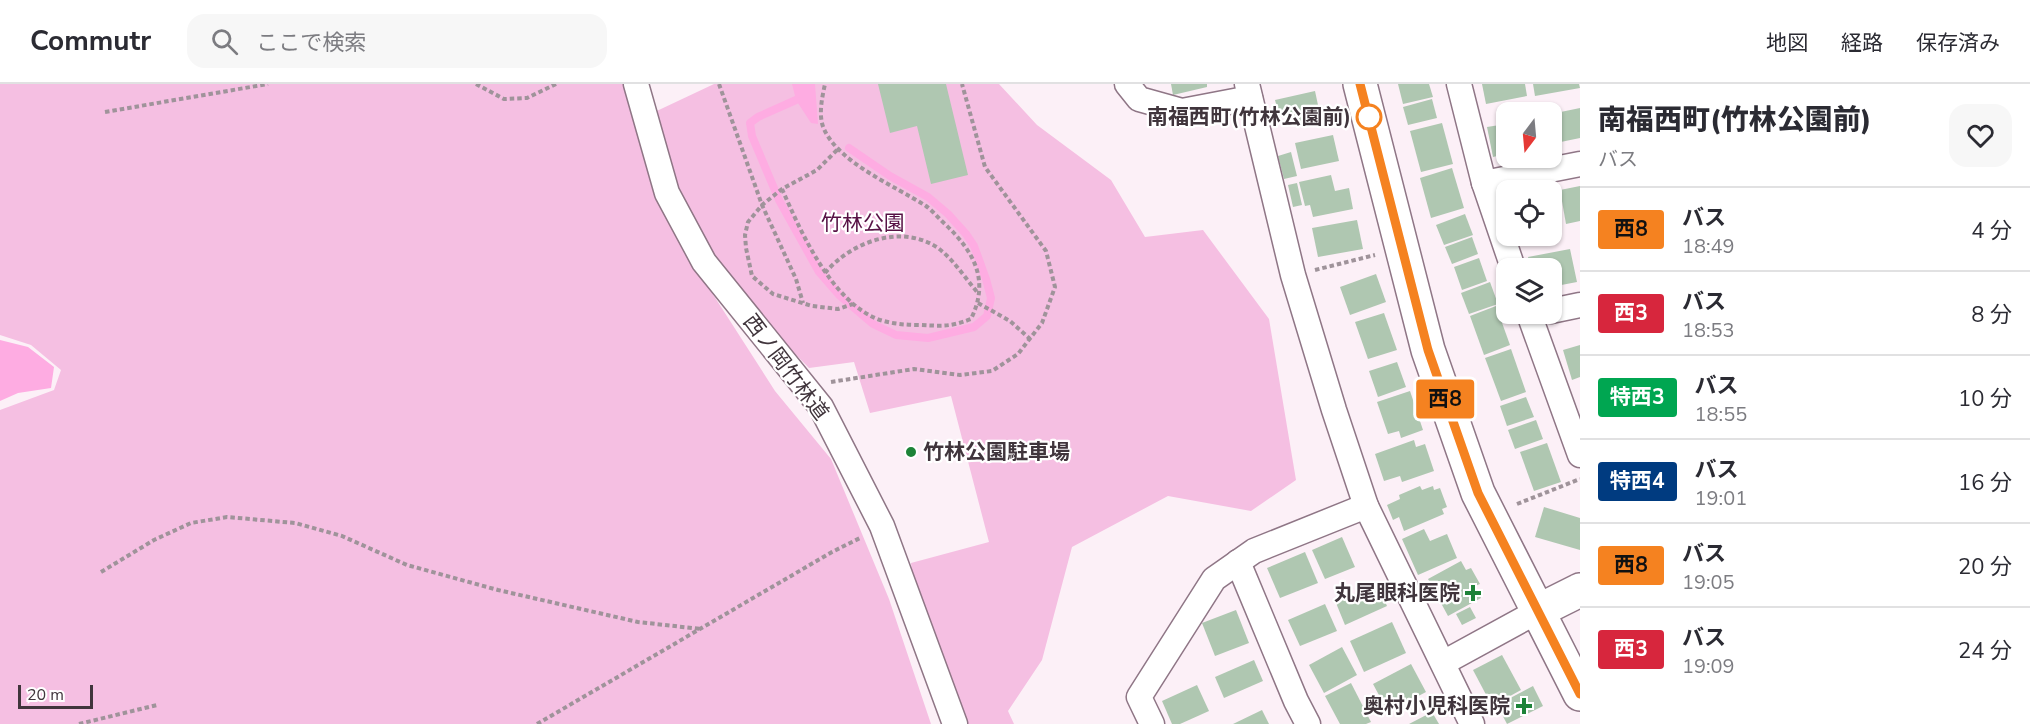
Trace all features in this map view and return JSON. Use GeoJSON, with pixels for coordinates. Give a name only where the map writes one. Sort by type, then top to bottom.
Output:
{"type":"FeatureCollection","features":[{"type":"Feature","properties":{"kind":"main road"},"geometry":{"type":"LineString","coordinates":[[1360,84],[1428,350],[1478,493],[1580,694]]}},
{"type":"Feature","properties":{"kind":"main road"},"geometry":{"type":"LineString","coordinates":[[1538,611],[1580,590]]}},
{"type":"Feature","properties":{"kind":"street","name":"西ノ岡竹林道"},"geometry":{"type":"LineString","coordinates":[[636,84],[667,193],[704,262],[821,407],[882,526],[955,724]]}},
{"type":"Feature","properties":{"kind":"street"},"geometry":{"type":"LineString","coordinates":[[1127,84],[1139,99],[1182,111],[1249,91],[1293,275],[1366,506],[1472,724]]}},
{"type":"Feature","properties":{"kind":"street"},"geometry":{"type":"LineString","coordinates":[[1459,84],[1485,183],[1510,258]]}},
{"type":"Feature","properties":{"kind":"street"},"geometry":{"type":"LineString","coordinates":[[1485,183],[1580,164]]}},
{"type":"Feature","properties":{"kind":"street"},"geometry":{"type":"LineString","coordinates":[[1562,308],[1580,305]]}},
{"type":"Feature","properties":{"kind":"street"},"geometry":{"type":"LineString","coordinates":[[1540,324],[1580,456]]}},
{"type":"Feature","properties":{"kind":"street"},"geometry":{"type":"LineString","coordinates":[[1152,724],[1139,697],[1214,579],[1254,551],[1366,506]]}},
{"type":"Feature","properties":{"kind":"street"},"geometry":{"type":"LineString","coordinates":[[1238,562],[1296,701],[1308,724]]}},
{"type":"Feature","properties":{"kind":"street"},"geometry":{"type":"LineString","coordinates":[[1443,663],[1538,611]]}},
{"type":"Feature","properties":{"kind":"path"},"geometry":{"type":"LineString","coordinates":[[105,112],[268,84]]}},
{"type":"Feature","properties":{"kind":"path"},"geometry":{"type":"LineString","coordinates":[[476,84],[504,99],[527,98],[556,84]]}},
{"type":"Feature","properties":{"kind":"path"},"geometry":{"type":"LineString","coordinates":[[719,84],[762,205],[796,279],[804,304]]}},
{"type":"Feature","properties":{"kind":"path"},"geometry":{"type":"LineString","coordinates":[[782,189],[805,240],[825,273],[854,304],[877,319],[896,324],[953,326],[970,318],[978,303],[980,282],[973,257],[959,238],[928,208],[837,150],[823,128],[821,104],[825,84]]}},
{"type":"Feature","properties":{"kind":"path"},"geometry":{"type":"LineString","coordinates":[[804,387],[914,369],[960,375],[992,371],[1018,354],[1042,323],[1055,287],[1046,251],[985,167],[962,84]]}},
{"type":"Feature","properties":{"kind":"path"},"geometry":{"type":"LineString","coordinates":[[837,150],[817,170],[782,189],[762,205],[748,222],[745,235],[752,276],[773,294],[804,304],[838,309],[854,304]]}},
{"type":"Feature","properties":{"kind":"path"},"geometry":{"type":"LineString","coordinates":[[825,273],[836,260],[851,250],[886,236],[903,236],[936,247],[952,260],[979,294]]}},
{"type":"Feature","properties":{"kind":"path"},"geometry":{"type":"LineString","coordinates":[[1293,275],[1381,253]]}},
{"type":"Feature","properties":{"kind":"path"},"geometry":{"type":"LineString","coordinates":[[978,303],[1010,321],[1030,339]]}},
{"type":"Feature","properties":{"kind":"path"},"geometry":{"type":"LineString","coordinates":[[1516,504],[1580,479]]}},
{"type":"Feature","properties":{"kind":"path"},"geometry":{"type":"LineString","coordinates":[[101,572],[154,540],[191,523],[227,517],[295,523],[342,536],[407,565],[498,590],[638,622],[701,629]]}},
{"type":"Feature","properties":{"kind":"path"},"geometry":{"type":"LineString","coordinates":[[529,724],[538,723],[832,552],[882,526]]}},
{"type":"Feature","properties":{"kind":"path"},"geometry":{"type":"LineString","coordinates":[[79,724],[157,705]]}},
{"type":"Feature","properties":{"kind":"green space"},"geometry":{"type":"Polygon","coordinates":[[[0,84],[626,84],[696,268],[775,391],[831,459],[889,599],[931,724],[0,724],[0,410],[54,390],[61,370],[31,345],[0,335],[0,84]]]}},
{"type":"Feature","properties":{"kind":"green space","name":"竹林公園"},"geometry":{"type":"Polygon","coordinates":[[[714,84],[999,84],[1037,125],[1111,180],[1145,237],[1203,230],[1269,319],[1296,480],[1251,511],[1168,496],[1072,547],[1042,660],[1008,711],[1014,724],[963,724],[918,625],[911,563],[989,542],[951,396],[870,413],[854,362],[809,368],[704,262],[644,117],[714,84]]]}},
{"type":"Feature","properties":{"kind":"shaded area"},"geometry":{"type":"Polygon","coordinates":[[[792,84],[815,84],[818,124],[811,123],[796,100],[792,84]]]}},
{"type":"Feature","properties":{"kind":"shaded area"},"geometry":{"type":"Polygon","coordinates":[[[0,340],[28,347],[54,367],[51,388],[18,393],[0,401],[0,340]]]}},
{"type":"Feature","properties":{"kind":"building"},"geometry":{"type":"Polygon","coordinates":[[[878,84],[946,84],[968,175],[931,184],[917,126],[890,133],[878,84]]]}},
{"type":"Feature","properties":{"kind":"building"},"geometry":{"type":"Polygon","coordinates":[[[1171,84],[1207,84],[1207,87],[1173,95],[1171,84]]]}},
{"type":"Feature","properties":{"kind":"building"},"geometry":{"type":"Polygon","coordinates":[[[1398,84],[1429,84],[1433,97],[1403,104],[1398,84]]]}},
{"type":"Feature","properties":{"kind":"building"},"geometry":{"type":"Polygon","coordinates":[[[1482,84],[1525,84],[1527,96],[1486,104],[1482,84]]]}},
{"type":"Feature","properties":{"kind":"building"},"geometry":{"type":"Polygon","coordinates":[[[1533,84],[1579,84],[1580,88],[1535,96],[1533,84]]]}},
{"type":"Feature","properties":{"kind":"building"},"geometry":{"type":"Polygon","coordinates":[[[1315,91],[1321,119],[1287,127],[1284,114],[1279,115],[1275,100],[1315,91]]]}},
{"type":"Feature","properties":{"kind":"building"},"geometry":{"type":"Polygon","coordinates":[[[1432,99],[1437,118],[1408,125],[1403,107],[1432,99]]]}},
{"type":"Feature","properties":{"kind":"building"},"geometry":{"type":"Polygon","coordinates":[[[1580,108],[1580,138],[1562,142],[1562,112],[1580,108]]]}},
{"type":"Feature","properties":{"kind":"building"},"geometry":{"type":"Polygon","coordinates":[[[1442,123],[1453,164],[1421,172],[1410,131],[1442,123]]]}},
{"type":"Feature","properties":{"kind":"building"},"geometry":{"type":"Polygon","coordinates":[[[1496,126],[1496,156],[1493,157],[1487,127],[1496,126]]]}},
{"type":"Feature","properties":{"kind":"building"},"geometry":{"type":"Polygon","coordinates":[[[1333,135],[1339,161],[1301,169],[1295,143],[1333,135]]]}},
{"type":"Feature","properties":{"kind":"building"},"geometry":{"type":"Polygon","coordinates":[[[1291,152],[1297,176],[1284,179],[1278,156],[1291,152]]]}},
{"type":"Feature","properties":{"kind":"building"},"geometry":{"type":"Polygon","coordinates":[[[1452,168],[1464,208],[1431,218],[1420,178],[1452,168]]]}},
{"type":"Feature","properties":{"kind":"building"},"geometry":{"type":"Polygon","coordinates":[[[1331,175],[1335,191],[1349,188],[1353,209],[1313,217],[1310,205],[1305,206],[1299,182],[1331,175]]]}},
{"type":"Feature","properties":{"kind":"building"},"geometry":{"type":"Polygon","coordinates":[[[1297,183],[1302,205],[1293,207],[1288,185],[1297,183]]]}},
{"type":"Feature","properties":{"kind":"building"},"geometry":{"type":"Polygon","coordinates":[[[1580,186],[1580,221],[1566,224],[1562,190],[1580,186]]]}},
{"type":"Feature","properties":{"kind":"building"},"geometry":{"type":"Polygon","coordinates":[[[1465,214],[1473,235],[1444,245],[1436,225],[1465,214]]]}},
{"type":"Feature","properties":{"kind":"building"},"geometry":{"type":"Polygon","coordinates":[[[1357,220],[1363,249],[1318,257],[1312,228],[1357,220]]]}},
{"type":"Feature","properties":{"kind":"building"},"geometry":{"type":"Polygon","coordinates":[[[1472,237],[1478,254],[1452,264],[1445,247],[1472,237]]]}},
{"type":"Feature","properties":{"kind":"building"},"geometry":{"type":"Polygon","coordinates":[[[1570,249],[1577,282],[1562,285],[1562,258],[1528,257],[1570,249]]]}},
{"type":"Feature","properties":{"kind":"building"},"geometry":{"type":"Polygon","coordinates":[[[1479,258],[1487,281],[1462,290],[1454,267],[1479,258]]]}},
{"type":"Feature","properties":{"kind":"building"},"geometry":{"type":"Polygon","coordinates":[[[1376,274],[1386,302],[1350,315],[1340,287],[1376,274]]]}},
{"type":"Feature","properties":{"kind":"building"},"geometry":{"type":"Polygon","coordinates":[[[1490,282],[1496,305],[1469,314],[1461,293],[1490,282]]]}},
{"type":"Feature","properties":{"kind":"building"},"geometry":{"type":"Polygon","coordinates":[[[1496,306],[1496,324],[1502,324],[1510,345],[1484,355],[1470,316],[1496,306]]]}},
{"type":"Feature","properties":{"kind":"building"},"geometry":{"type":"Polygon","coordinates":[[[1384,313],[1397,350],[1368,359],[1355,322],[1384,313]]]}},
{"type":"Feature","properties":{"kind":"building"},"geometry":{"type":"Polygon","coordinates":[[[1580,345],[1580,377],[1572,380],[1563,350],[1580,345]]]}},
{"type":"Feature","properties":{"kind":"building"},"geometry":{"type":"Polygon","coordinates":[[[1511,349],[1526,392],[1501,401],[1485,358],[1511,349]]]}},
{"type":"Feature","properties":{"kind":"building"},"geometry":{"type":"Polygon","coordinates":[[[1397,362],[1406,387],[1378,397],[1369,371],[1397,362]]]}},
{"type":"Feature","properties":{"kind":"building"},"geometry":{"type":"Polygon","coordinates":[[[1410,391],[1423,430],[1401,438],[1399,431],[1388,434],[1377,402],[1410,391]]]}},
{"type":"Feature","properties":{"kind":"building"},"geometry":{"type":"Polygon","coordinates":[[[1526,397],[1534,417],[1507,426],[1500,406],[1526,397]]]}},
{"type":"Feature","properties":{"kind":"building"},"geometry":{"type":"Polygon","coordinates":[[[1536,420],[1543,439],[1515,449],[1508,430],[1536,420]]]}},
{"type":"Feature","properties":{"kind":"building"},"geometry":{"type":"Polygon","coordinates":[[[1414,440],[1416,447],[1425,444],[1434,471],[1402,482],[1400,476],[1384,481],[1375,454],[1414,440]]]}},
{"type":"Feature","properties":{"kind":"building"},"geometry":{"type":"Polygon","coordinates":[[[1547,443],[1561,482],[1534,491],[1520,452],[1547,443]]]}},
{"type":"Feature","properties":{"kind":"building"},"geometry":{"type":"Polygon","coordinates":[[[1420,486],[1422,490],[1433,486],[1434,490],[1440,488],[1447,507],[1442,509],[1444,514],[1404,531],[1399,517],[1393,520],[1387,505],[1400,499],[1399,495],[1420,486]]]}},
{"type":"Feature","properties":{"kind":"building"},"geometry":{"type":"Polygon","coordinates":[[[1544,507],[1580,518],[1580,550],[1535,537],[1544,507]]]}},
{"type":"Feature","properties":{"kind":"building"},"geometry":{"type":"Polygon","coordinates":[[[1424,529],[1430,541],[1447,534],[1457,558],[1418,575],[1402,539],[1424,529]]]}},
{"type":"Feature","properties":{"kind":"building"},"geometry":{"type":"Polygon","coordinates":[[[1342,537],[1355,567],[1325,579],[1312,550],[1342,537]]]}},
{"type":"Feature","properties":{"kind":"building"},"geometry":{"type":"Polygon","coordinates":[[[1305,552],[1318,583],[1280,598],[1267,568],[1305,552]]]}},
{"type":"Feature","properties":{"kind":"building"},"geometry":{"type":"Polygon","coordinates":[[[1461,561],[1466,570],[1471,568],[1480,584],[1475,586],[1481,598],[1448,616],[1428,579],[1461,561]]]}},
{"type":"Feature","properties":{"kind":"building"},"geometry":{"type":"Polygon","coordinates":[[[1378,585],[1387,606],[1345,625],[1336,603],[1378,585]]]}},
{"type":"Feature","properties":{"kind":"building"},"geometry":{"type":"Polygon","coordinates":[[[1325,604],[1337,631],[1300,646],[1288,620],[1325,604]]]}},
{"type":"Feature","properties":{"kind":"building"},"geometry":{"type":"Polygon","coordinates":[[[1470,607],[1476,618],[1462,625],[1456,614],[1470,607]]]}},
{"type":"Feature","properties":{"kind":"building"},"geometry":{"type":"Polygon","coordinates":[[[1236,610],[1249,643],[1215,656],[1202,623],[1236,610]]]}},
{"type":"Feature","properties":{"kind":"building"},"geometry":{"type":"Polygon","coordinates":[[[1392,622],[1406,653],[1364,672],[1350,641],[1392,622]]]}},
{"type":"Feature","properties":{"kind":"building"},"geometry":{"type":"Polygon","coordinates":[[[1342,647],[1357,675],[1324,693],[1309,665],[1342,647]]]}},
{"type":"Feature","properties":{"kind":"building"},"geometry":{"type":"Polygon","coordinates":[[[1502,655],[1521,690],[1492,706],[1473,670],[1502,655]]]}},
{"type":"Feature","properties":{"kind":"building"},"geometry":{"type":"Polygon","coordinates":[[[1254,660],[1263,681],[1224,698],[1215,677],[1254,660]]]}},
{"type":"Feature","properties":{"kind":"building"},"geometry":{"type":"Polygon","coordinates":[[[1411,664],[1426,692],[1388,712],[1373,684],[1411,664]]]}},
{"type":"Feature","properties":{"kind":"building"},"geometry":{"type":"Polygon","coordinates":[[[1351,683],[1371,722],[1340,724],[1325,696],[1351,683]]]}},
{"type":"Feature","properties":{"kind":"building"},"geometry":{"type":"Polygon","coordinates":[[[1197,685],[1209,711],[1180,724],[1172,724],[1162,701],[1197,685]]]}},
{"type":"Feature","properties":{"kind":"building"},"geometry":{"type":"Polygon","coordinates":[[[1533,686],[1543,706],[1507,724],[1497,705],[1533,686]]]}},
{"type":"Feature","properties":{"kind":"building"},"geometry":{"type":"Polygon","coordinates":[[[1262,710],[1269,724],[1233,724],[1262,710]]]}},
{"type":"Feature","properties":{"kind":"building"},"geometry":{"type":"Polygon","coordinates":[[[1432,712],[1439,724],[1409,724],[1432,712]]]}},
{"type":"Feature","properties":{"kind":"waterway"},"geometry":{"type":"LineString","coordinates":[[796,100],[750,123],[752,136],[779,200],[819,272],[839,295],[873,324],[896,335],[928,338],[974,327],[987,316],[991,298],[974,246],[966,234],[928,197],[890,176],[849,148]]}},
{"type":"Feature","properties":{"kind":"bus line","name":"西8"},"geometry":{"type":"LineString","coordinates":[[1360,84],[1428,350],[1478,493],[1580,694]]}},
{"type":"Feature","properties":{"kind":"place","name":"南福西町(竹林公園前)"},"geometry":{"type":"Point","coordinates":[1369,117]}},
{"type":"Feature","properties":{"kind":"place","name":"竹林公園駐車場"},"geometry":{"type":"Point","coordinates":[911,452]}},
{"type":"Feature","properties":{"kind":"place","name":"丸尾眼科医院"},"geometry":{"type":"Point","coordinates":[1473,593]}},
{"type":"Feature","properties":{"kind":"place","name":"奥村小児科医院"},"geometry":{"type":"Point","coordinates":[1524,706]}}]}
